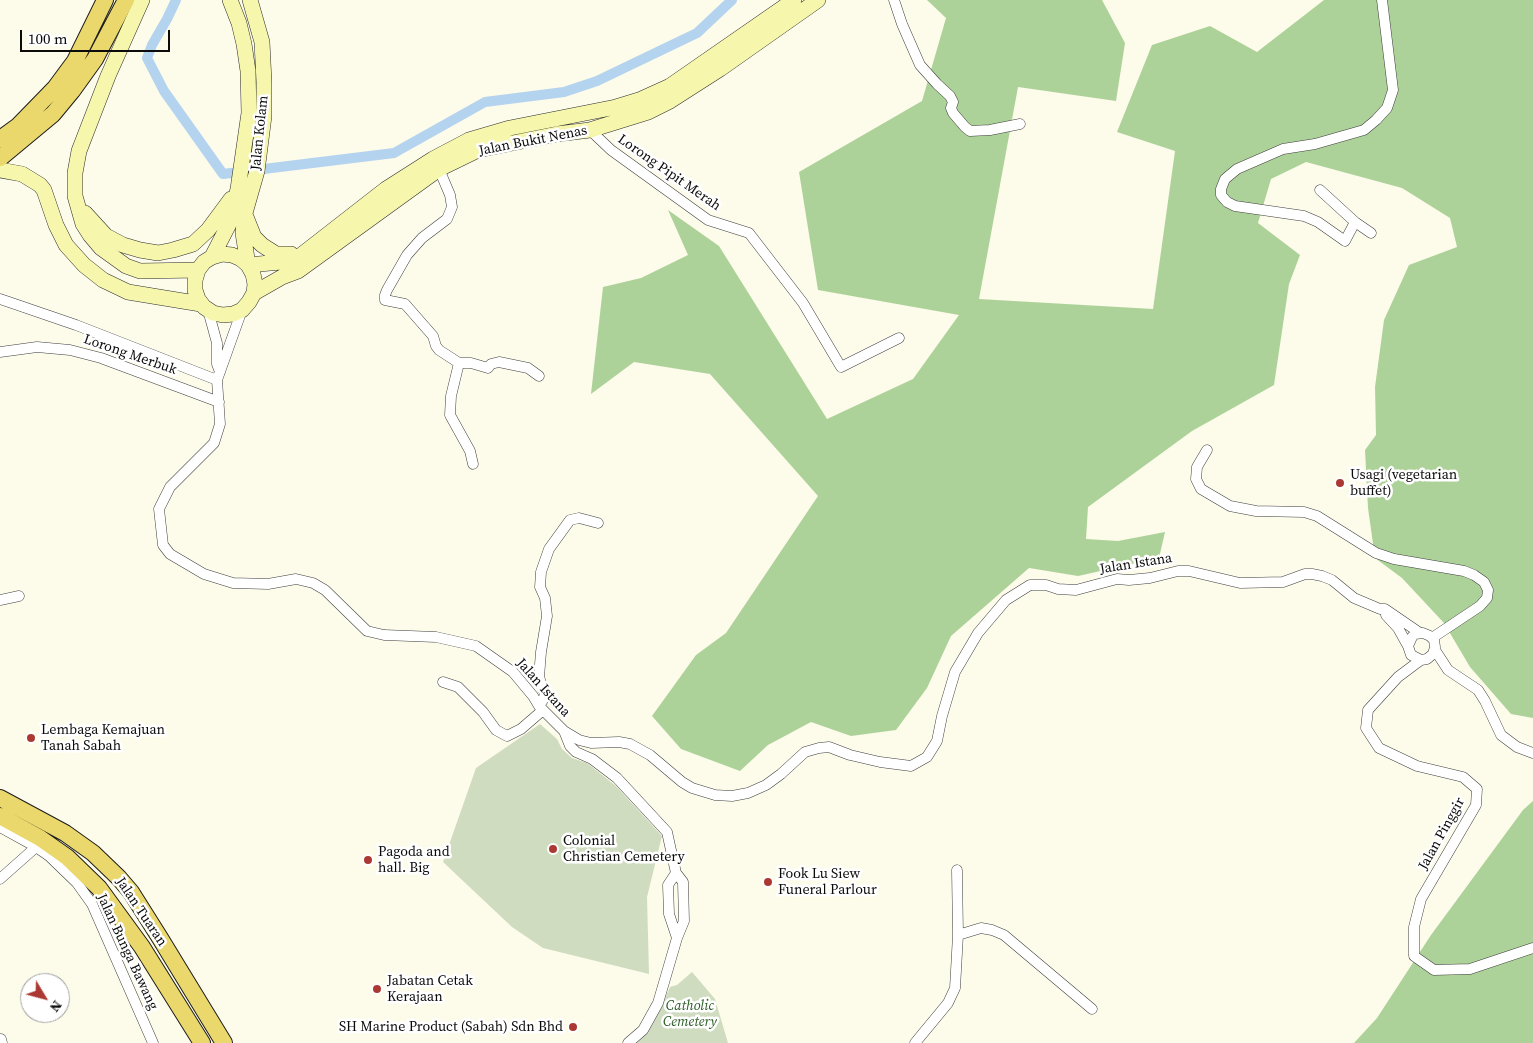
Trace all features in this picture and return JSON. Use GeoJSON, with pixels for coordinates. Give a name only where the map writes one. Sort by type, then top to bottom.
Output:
{"type":"FeatureCollection","features":[{"type":"Feature","properties":{"kind":"main road"},"geometry":{"type":"LineString","coordinates":[[96,19],[101,0]]}},
{"type":"Feature","properties":{"kind":"main road"},"geometry":{"type":"LineString","coordinates":[[0,139],[18,126],[55,88],[75,61],[106,0]]}},
{"type":"Feature","properties":{"kind":"main road"},"geometry":{"type":"LineString","coordinates":[[0,158],[53,114],[72,91],[96,59],[126,0]]}},
{"type":"Feature","properties":{"kind":"main road"},"geometry":{"type":"LineString","coordinates":[[142,0],[108,76],[79,151],[75,172],[75,196],[83,224],[90,235],[101,248],[126,266],[140,271],[198,270]]}},
{"type":"Feature","properties":{"kind":"main road","name":"Jalan Kolam"},"geometry":{"type":"LineString","coordinates":[[212,257],[238,189],[249,113],[249,91],[244,44],[239,23],[230,0]]}},
{"type":"Feature","properties":{"kind":"main road","name":"Jalan Kolam"},"geometry":{"type":"LineString","coordinates":[[248,235],[245,214],[257,170],[264,116],[262,42],[250,0]]}},
{"type":"Feature","properties":{"kind":"main road","name":"Jalan Bukit Nenas"},"geometry":{"type":"LineString","coordinates":[[248,265],[291,260],[300,256],[386,190],[433,159],[462,144],[510,128],[616,107],[670,86],[794,0]]}},
{"type":"Feature","properties":{"kind":"main road","name":"Jalan Bukit Nenas"},"geometry":{"type":"LineString","coordinates":[[254,293],[282,277],[298,271],[439,169],[478,150],[557,134],[590,130],[648,112],[670,102],[818,0]]}},
{"type":"Feature","properties":{"kind":"main road"},"geometry":{"type":"LineString","coordinates":[[0,170],[22,174],[40,185],[44,190],[56,225],[66,245],[84,265],[103,280],[128,292],[205,307],[223,315],[233,314],[242,310],[250,302],[254,293],[253,274],[248,265],[232,255],[222,254],[204,262],[198,270],[195,290],[205,307]]}},
{"type":"Feature","properties":{"kind":"main road"},"geometry":{"type":"LineString","coordinates":[[75,196],[88,218],[106,236],[123,245],[140,250],[158,252],[174,250],[193,244],[208,230],[225,219]]}},
{"type":"Feature","properties":{"kind":"main road"},"geometry":{"type":"LineString","coordinates":[[248,235],[276,254],[292,254],[311,247]]}},
{"type":"Feature","properties":{"kind":"main road"},"geometry":{"type":"LineString","coordinates":[[248,235],[248,265]]}},
{"type":"Feature","properties":{"kind":"main road","name":"Jalan Tuaran"},"geometry":{"type":"LineString","coordinates":[[0,798],[65,833],[107,865],[131,892],[224,1043]]}},
{"type":"Feature","properties":{"kind":"main road","name":"Jalan Tuaran"},"geometry":{"type":"LineString","coordinates":[[0,816],[40,838],[67,857],[99,888],[142,947],[197,1042]]}},
{"type":"Feature","properties":{"kind":"main road"},"geometry":{"type":"LineString","coordinates":[[93,853],[93,865],[99,888]]}},
{"type":"Feature","properties":{"kind":"street"},"geometry":{"type":"LineString","coordinates":[[894,0],[908,40],[920,65],[950,96],[953,113],[965,127],[970,131],[990,130],[1020,124]]}},
{"type":"Feature","properties":{"kind":"street"},"geometry":{"type":"LineString","coordinates":[[1355,222],[1345,241],[1318,222],[1304,216],[1234,206],[1221,195],[1221,189],[1225,179],[1237,168],[1283,149],[1315,144],[1364,130],[1387,108],[1393,90],[1382,0]]}},
{"type":"Feature","properties":{"kind":"street","name":"Lorong Pipit Merah"},"geometry":{"type":"LineString","coordinates":[[590,130],[611,150],[708,220],[748,233],[803,303],[841,368],[899,338]]}},
{"type":"Feature","properties":{"kind":"street"},"geometry":{"type":"LineString","coordinates":[[439,169],[450,195],[452,207],[447,219],[422,238],[406,255],[387,290],[385,300],[405,304],[433,336],[439,350],[459,363],[471,363],[488,368],[491,364],[499,362],[528,368],[538,376]]}},
{"type":"Feature","properties":{"kind":"street"},"geometry":{"type":"LineString","coordinates":[[1320,190],[1355,222],[1371,233]]}},
{"type":"Feature","properties":{"kind":"street"},"geometry":{"type":"LineString","coordinates":[[0,300],[219,376]]}},
{"type":"Feature","properties":{"kind":"street","name":"Jalan Istana"},"geometry":{"type":"LineString","coordinates":[[205,307],[217,343],[220,424],[214,443],[170,487],[158,509],[163,545],[170,554],[204,574],[233,583],[247,585],[268,584],[296,579],[313,583],[325,590],[367,631],[384,635],[436,637],[476,646],[513,672],[541,708],[564,732],[579,740],[591,743],[619,742],[630,744],[650,756],[682,782],[692,788],[715,795],[732,796],[748,793],[766,785],[805,752],[819,748],[829,747],[850,755],[880,762],[911,766],[927,757],[937,741],[955,672],[978,633],[1006,600],[1030,584],[1076,590],[1117,579],[1150,578],[1178,571],[1189,571],[1240,583],[1283,582],[1312,574],[1322,576],[1354,598],[1380,609],[1385,609],[1420,633]]}},
{"type":"Feature","properties":{"kind":"street","name":"Jalan Istana"},"geometry":{"type":"LineString","coordinates":[[219,376],[242,310]]}},
{"type":"Feature","properties":{"kind":"street","name":"Lorong Merbuk"},"geometry":{"type":"LineString","coordinates":[[0,352],[37,347],[70,350],[101,358],[219,402]]}},
{"type":"Feature","properties":{"kind":"street"},"geometry":{"type":"LineString","coordinates":[[459,363],[451,396],[450,415],[470,451],[473,464]]}},
{"type":"Feature","properties":{"kind":"street"},"geometry":{"type":"LineString","coordinates":[[1208,450],[1197,467],[1196,479],[1201,489],[1230,506],[1256,511],[1304,512],[1317,516],[1376,553],[1394,559],[1464,571],[1484,582],[1488,590],[1487,598],[1480,606],[1432,638]]}},
{"type":"Feature","properties":{"kind":"street"},"geometry":{"type":"LineString","coordinates":[[443,682],[458,687],[483,712],[496,730],[506,736],[521,729],[541,708],[545,694],[539,676],[540,652],[547,616],[545,598],[540,587],[541,572],[549,549],[570,520],[578,518],[598,523]]}},
{"type":"Feature","properties":{"kind":"street"},"geometry":{"type":"LineString","coordinates":[[0,600],[19,596]]}},
{"type":"Feature","properties":{"kind":"street"},"geometry":{"type":"LineString","coordinates":[[1380,609],[1398,628],[1413,658],[1448,670],[1478,690],[1486,701],[1500,735],[1517,747],[1533,753]]}},
{"type":"Feature","properties":{"kind":"street"},"geometry":{"type":"LineString","coordinates":[[1408,649],[1412,637],[1420,633],[1428,634],[1435,644],[1435,650],[1448,670]]}},
{"type":"Feature","properties":{"kind":"street","name":"Jalan Pinggir"},"geometry":{"type":"LineString","coordinates":[[1398,678],[1408,649]]}},
{"type":"Feature","properties":{"kind":"street"},"geometry":{"type":"LineString","coordinates":[[1422,660],[1430,657],[1435,650]]}},
{"type":"Feature","properties":{"kind":"street","name":"Jalan Pinggir"},"geometry":{"type":"LineString","coordinates":[[1422,660],[1398,678],[1368,710],[1366,728],[1378,748],[1417,766],[1463,777],[1478,788],[1476,806],[1422,899],[1414,927],[1414,956],[1434,970],[1470,969],[1533,948]]}},
{"type":"Feature","properties":{"kind":"street"},"geometry":{"type":"LineString","coordinates":[[564,732],[570,746],[576,752],[592,759],[617,778],[667,832],[676,872],[684,882],[684,921],[677,938],[658,1003],[643,1030],[628,1043]]}},
{"type":"Feature","properties":{"kind":"street","name":"Jalan Bunga Bawang"},"geometry":{"type":"LineString","coordinates":[[0,827],[36,847],[77,883],[92,904],[154,1042]]}},
{"type":"Feature","properties":{"kind":"street"},"geometry":{"type":"LineString","coordinates":[[0,879],[36,847]]}},
{"type":"Feature","properties":{"kind":"street"},"geometry":{"type":"LineString","coordinates":[[915,1043],[948,1003],[956,988],[958,935],[957,870]]}},
{"type":"Feature","properties":{"kind":"street"},"geometry":{"type":"LineString","coordinates":[[676,872],[668,885],[668,895],[669,914],[677,938]]}},
{"type":"Feature","properties":{"kind":"street"},"geometry":{"type":"LineString","coordinates":[[958,935],[981,928],[1004,935],[1092,1009]]}},
{"type":"Feature","properties":{"kind":"green space"},"geometry":{"type":"Polygon","coordinates":[[[927,0],[1102,0],[1125,43],[1116,101],[1018,87],[979,299],[1153,309],[1175,151],[1117,132],[1152,45],[1210,26],[1257,52],[1324,0],[1533,0],[1533,718],[1511,714],[1470,667],[1444,623],[1402,578],[1375,558],[1368,508],[1365,450],[1376,435],[1375,387],[1384,320],[1409,265],[1457,247],[1450,218],[1402,188],[1306,162],[1271,179],[1258,223],[1300,255],[1289,284],[1274,385],[1192,431],[1088,507],[1086,539],[1118,541],[1165,532],[1159,558],[1078,576],[1029,568],[951,636],[927,688],[896,730],[851,736],[811,722],[768,745],[740,771],[681,749],[652,716],[696,655],[726,633],[818,496],[710,374],[634,362],[591,394],[603,287],[641,278],[688,255],[668,210],[719,246],[827,419],[913,379],[959,315],[818,290],[799,172],[922,101],[946,18],[927,0]]]}},
{"type":"Feature","properties":{"kind":"green space","name":"Colonial Christian Cemetery"},"geometry":{"type":"Polygon","coordinates":[[[540,724],[557,739],[562,749],[572,758],[587,763],[616,786],[662,836],[647,897],[649,974],[543,948],[512,927],[443,862],[476,768],[540,724]]]}},
{"type":"Feature","properties":{"kind":"green space"},"geometry":{"type":"Polygon","coordinates":[[[1533,801],[1533,1043],[1354,1043],[1377,1018],[1431,935],[1523,810],[1533,801]]]}},
{"type":"Feature","properties":{"kind":"green space","name":"Catholic Cemetery"},"geometry":{"type":"Polygon","coordinates":[[[692,972],[715,999],[728,1043],[635,1043],[662,1005],[670,987],[677,985],[692,972]]]}},
{"type":"Feature","properties":{"kind":"waterway"},"geometry":{"type":"LineString","coordinates":[[176,0],[147,58],[164,91],[223,174],[394,153],[485,102],[564,92],[597,81],[697,33],[732,0]]}},
{"type":"Feature","properties":{"kind":"place","name":"Usagi (vegetarian buffet)"},"geometry":{"type":"Point","coordinates":[1340,483]}},
{"type":"Feature","properties":{"kind":"place","name":"Lembaga Kemajuan Tanah Sabah"},"geometry":{"type":"Point","coordinates":[31,738]}},
{"type":"Feature","properties":{"kind":"place","name":"Colonial Christian Cemetery"},"geometry":{"type":"Point","coordinates":[553,849]}},
{"type":"Feature","properties":{"kind":"place","name":"Pagoda and hall. Big"},"geometry":{"type":"Point","coordinates":[368,860]}},
{"type":"Feature","properties":{"kind":"place","name":"Fook Lu Siew Funeral Parlour"},"geometry":{"type":"Point","coordinates":[768,882]}},
{"type":"Feature","properties":{"kind":"place","name":"Jabatan Cetak Kerajaan"},"geometry":{"type":"Point","coordinates":[377,989]}},
{"type":"Feature","properties":{"kind":"place","name":"SH Marine Product (Sabah) Sdn Bhd"},"geometry":{"type":"Point","coordinates":[573,1027]}}]}
